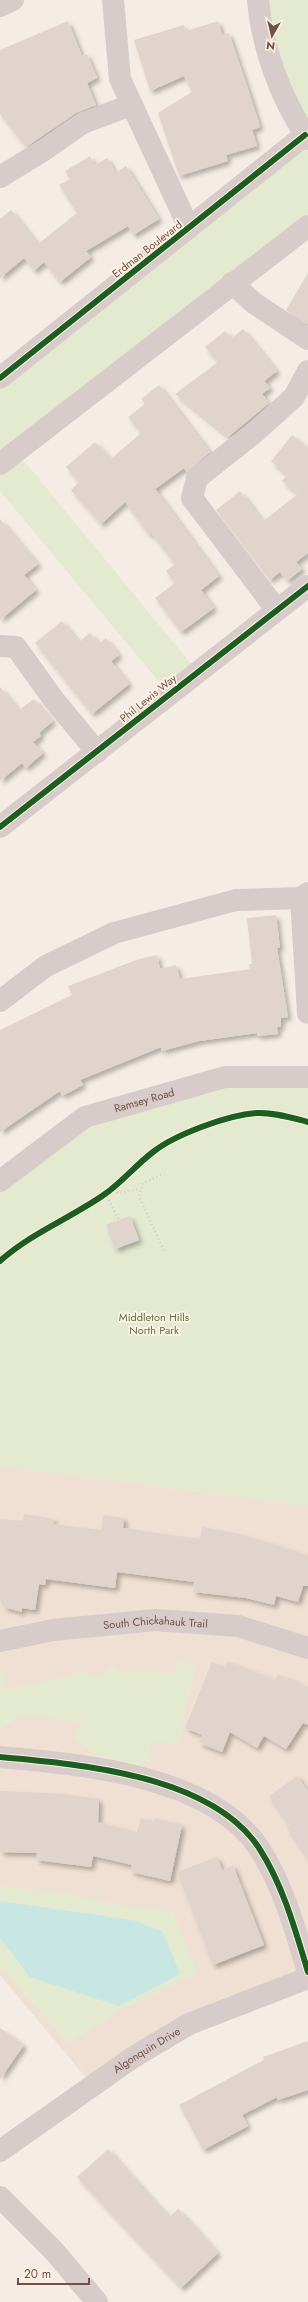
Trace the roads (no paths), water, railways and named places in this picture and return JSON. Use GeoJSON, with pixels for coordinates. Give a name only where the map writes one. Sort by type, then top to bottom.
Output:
{"type":"FeatureCollection","features":[{"type":"Feature","properties":{"kind":"street"},"geometry":{"type":"LineString","coordinates":[[0,6],[13,0]]}},
{"type":"Feature","properties":{"kind":"street"},"geometry":{"type":"LineString","coordinates":[[113,0],[120,79],[189,228]]}},
{"type":"Feature","properties":{"kind":"street"},"geometry":{"type":"LineString","coordinates":[[258,0],[260,20],[277,79],[306,137]]}},
{"type":"Feature","properties":{"kind":"street"},"geometry":{"type":"LineString","coordinates":[[0,177],[44,150],[83,123],[131,105]]}},
{"type":"Feature","properties":{"kind":"street","name":"Erdman Boulevard"},"geometry":{"type":"LineString","coordinates":[[0,378],[306,137]]}},
{"type":"Feature","properties":{"kind":"street"},"geometry":{"type":"LineString","coordinates":[[0,464],[232,283],[308,226]]}},
{"type":"Feature","properties":{"kind":"street"},"geometry":{"type":"LineString","coordinates":[[232,283],[254,303],[308,340]]}},
{"type":"Feature","properties":{"kind":"street"},"geometry":{"type":"LineString","coordinates":[[276,609],[192,498],[197,478],[254,434],[294,397],[308,371]]}},
{"type":"Feature","properties":{"kind":"street","name":"Phil Lewis Way"},"geometry":{"type":"LineString","coordinates":[[0,827],[97,752],[276,609],[308,586]]}},
{"type":"Feature","properties":{"kind":"street"},"geometry":{"type":"LineString","coordinates":[[0,646],[16,647],[54,700],[97,752]]}},
{"type":"Feature","properties":{"kind":"street"},"geometry":{"type":"LineString","coordinates":[[0,1001],[46,966],[114,933],[236,900],[304,896],[308,1013]]}},
{"type":"Feature","properties":{"kind":"street","name":"Ramsey Road"},"geometry":{"type":"LineString","coordinates":[[0,1181],[85,1117],[225,1077],[308,1077]]}},
{"type":"Feature","properties":{"kind":"street","name":"South Chickahauk Trail"},"geometry":{"type":"LineString","coordinates":[[0,1641],[53,1630],[156,1620],[238,1626],[308,1648]]}},
{"type":"Feature","properties":{"kind":"street"},"geometry":{"type":"LineString","coordinates":[[0,1757],[104,1770],[155,1782],[200,1798],[224,1813],[245,1830],[258,1847],[274,1873],[285,1898],[308,1972]]}},
{"type":"Feature","properties":{"kind":"street","name":"Algonquin Drive"},"geometry":{"type":"LineString","coordinates":[[0,2151],[126,2061],[189,2024],[308,1978]]}},
{"type":"Feature","properties":{"kind":"street"},"geometry":{"type":"LineString","coordinates":[[0,2197],[54,2251],[97,2302]]}},
{"type":"Feature","properties":{"kind":"water"},"geometry":{"type":"Polygon","coordinates":[[[0,1901],[132,1920],[163,1932],[180,1974],[119,2006],[30,1977],[0,1938],[0,1901]]]}},
{"type":"Feature","properties":{"kind":"park label","name":"Middleton Hills North Park"},"geometry":{"type":"Point","coordinates":[154,1323]}}]}
